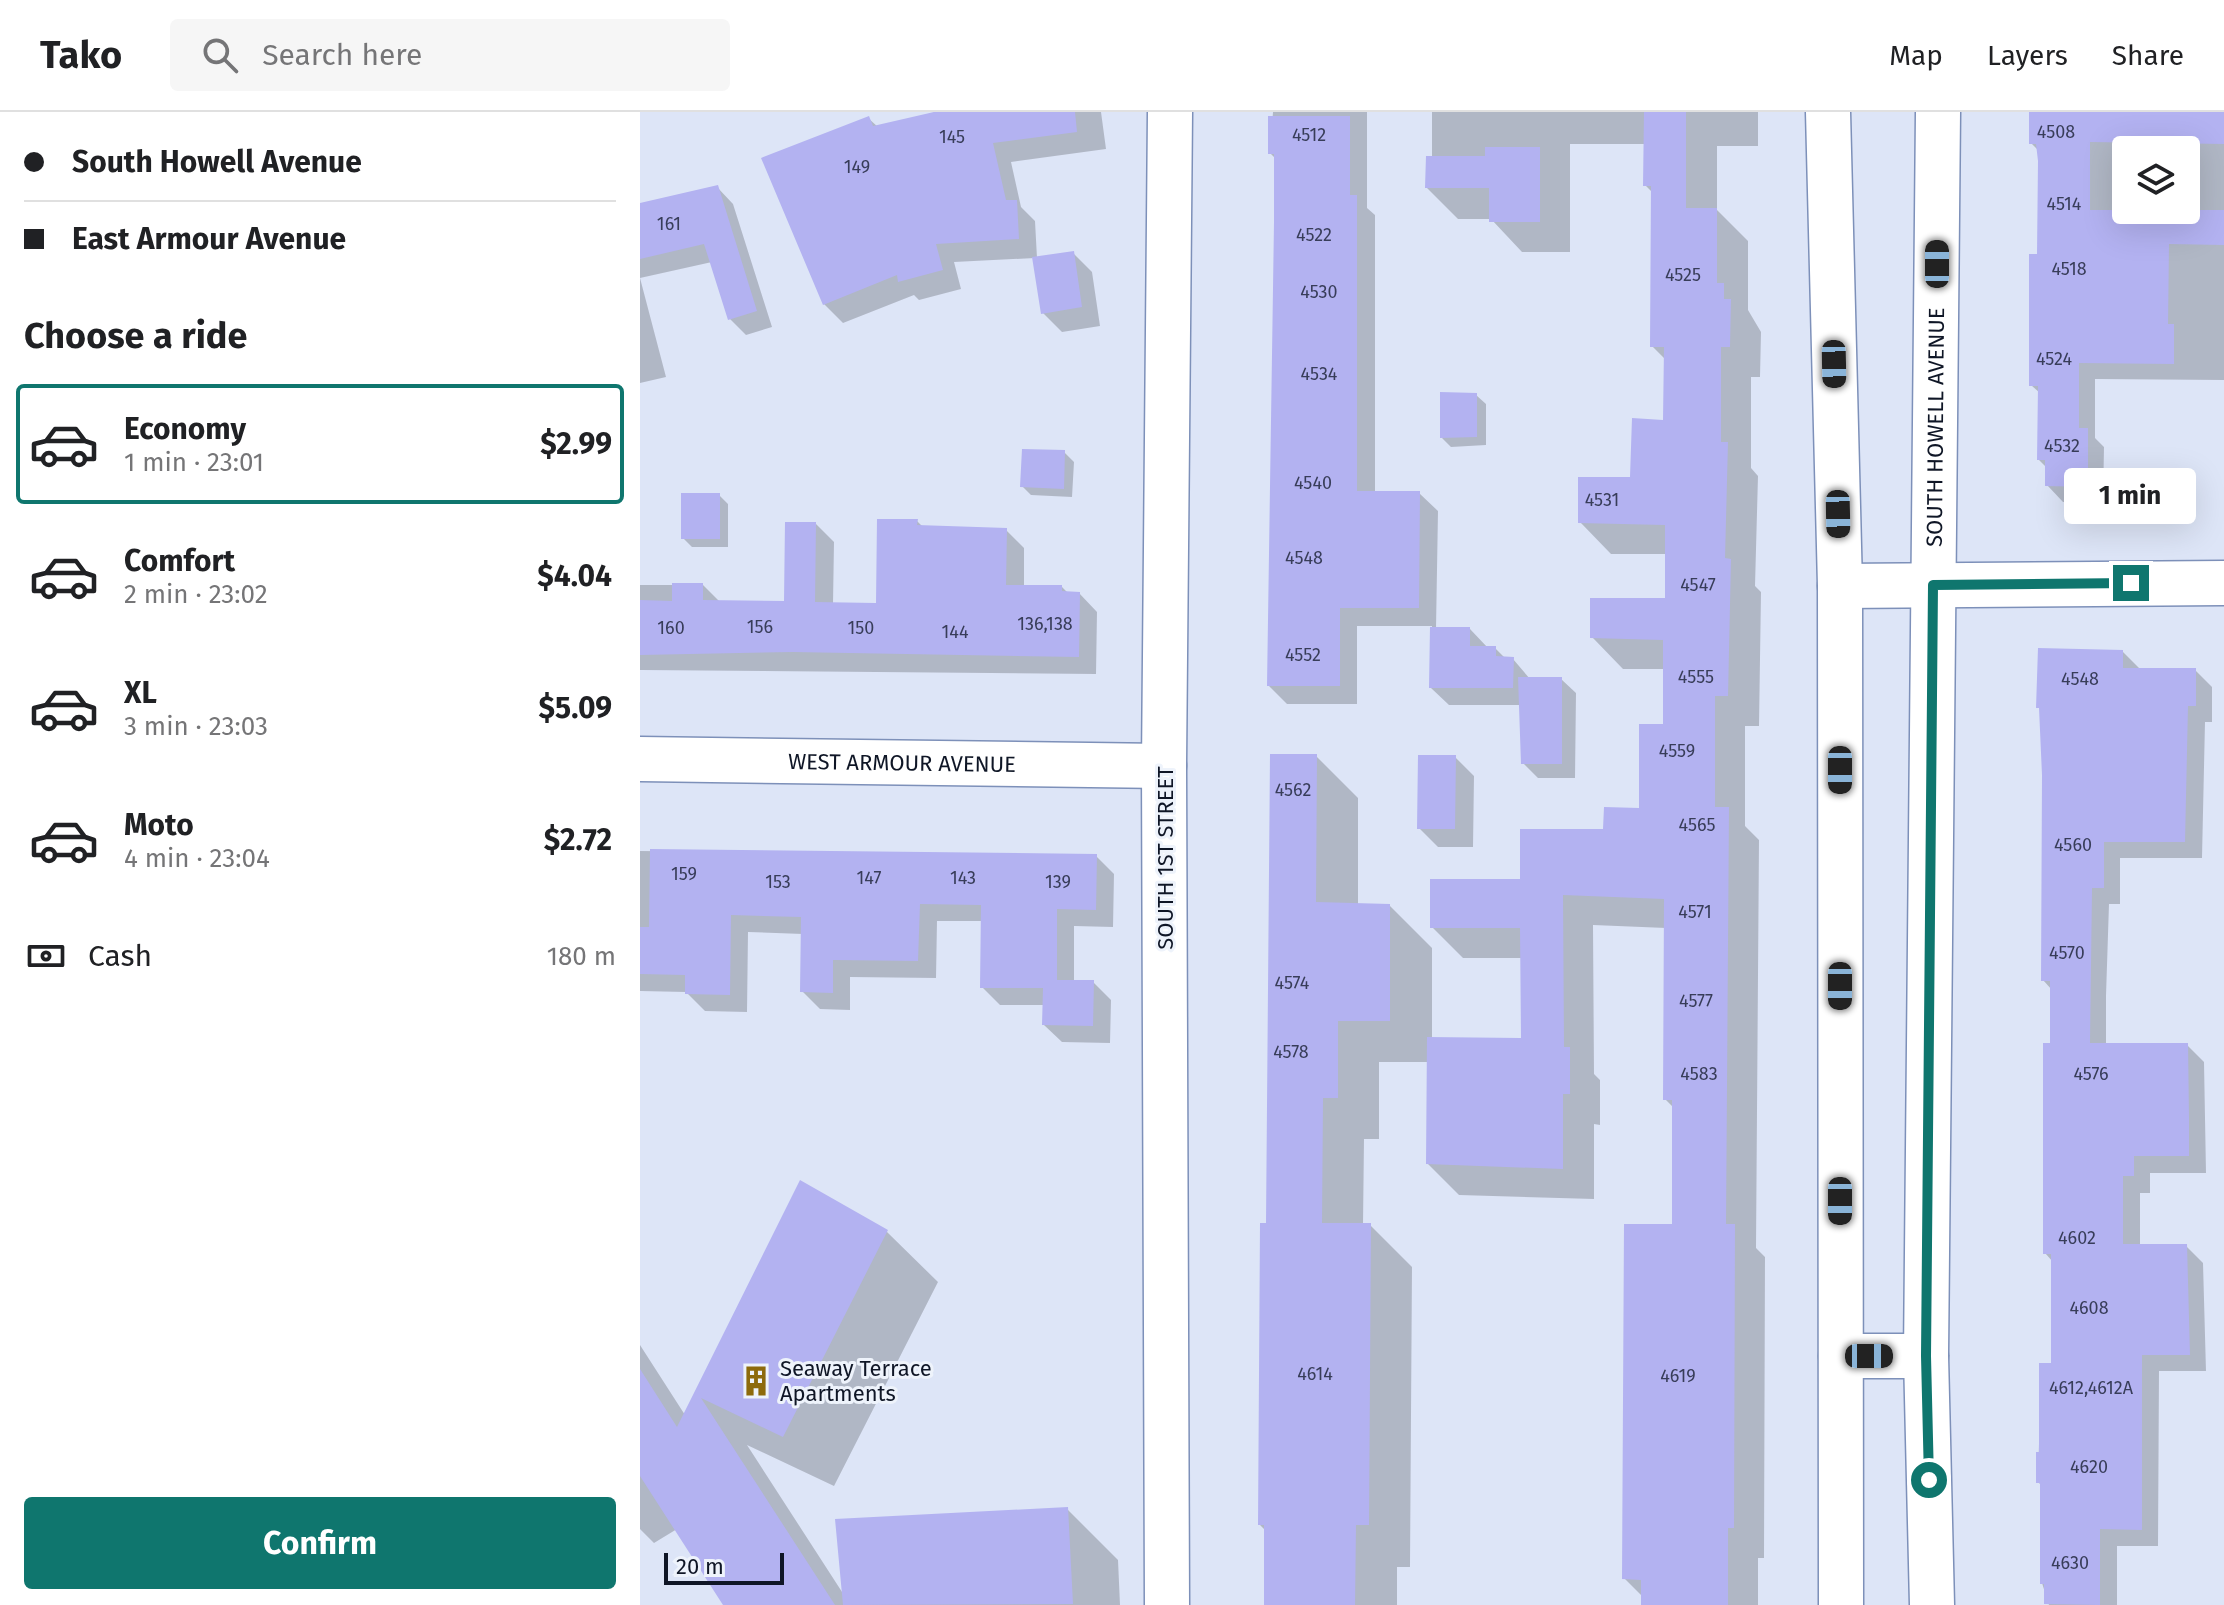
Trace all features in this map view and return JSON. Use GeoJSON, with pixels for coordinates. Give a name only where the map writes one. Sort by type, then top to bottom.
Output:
{"type":"FeatureCollection","features":[{"type":"Feature","properties":{"kind":"main road","name":"SOUTH 1ST STREET"},"geometry":{"type":"LineString","coordinates":[[1167,1605],[1164,766],[1170,112]]}},
{"type":"Feature","properties":{"kind":"main road"},"geometry":{"type":"LineString","coordinates":[[1828,112],[1840,586],[1841,1605]]}},
{"type":"Feature","properties":{"kind":"main road","name":"SOUTH HOWELL AVENUE"},"geometry":{"type":"LineString","coordinates":[[1932,1605],[1926,1356],[1938,112]]}},
{"type":"Feature","properties":{"kind":"main road"},"geometry":{"type":"LineString","coordinates":[[1840,586],[2224,583]]}},
{"type":"Feature","properties":{"kind":"main road","name":"WEST ARMOUR AVENUE"},"geometry":{"type":"LineString","coordinates":[[640,759],[1164,766]]}},
{"type":"Feature","properties":{"kind":"main road"},"geometry":{"type":"LineString","coordinates":[[1841,1356],[1926,1356]]}},
{"type":"Feature","properties":{"kind":"main road"},"geometry":{"type":"LineString","coordinates":[[1841,1542],[1852,1605]]}},
{"type":"Feature","properties":{"kind":"building"},"geometry":{"type":"Polygon","coordinates":[[[934,112],[1075,112],[1077,132],[993,143],[1006,200],[1017,200],[1019,239],[936,244],[943,270],[898,282],[897,275],[823,305],[761,158],[869,116],[873,126],[934,112]]]}},
{"type":"Feature","properties":{"kind":"building"},"geometry":{"type":"Polygon","coordinates":[[[1644,112],[1686,112],[1686,208],[1717,208],[1717,283],[1724,283],[1724,299],[1731,299],[1730,347],[1721,347],[1721,442],[1728,442],[1725,558],[1731,559],[1728,696],[1715,696],[1715,807],[1729,807],[1726,1224],[1735,1224],[1734,1528],[1728,1528],[1728,1605],[1641,1605],[1641,1580],[1622,1579],[1624,1224],[1672,1224],[1672,1100],[1663,1100],[1664,899],[1563,895],[1564,1047],[1570,1047],[1570,1094],[1563,1094],[1563,1169],[1426,1164],[1427,1037],[1521,1038],[1520,928],[1430,928],[1430,879],[1520,879],[1520,829],[1603,829],[1604,807],[1639,808],[1639,724],[1663,724],[1663,640],[1590,638],[1590,598],[1665,598],[1665,525],[1578,523],[1578,477],[1630,477],[1632,418],[1663,420],[1664,347],[1650,347],[1651,186],[1643,186],[1644,112]]]}},
{"type":"Feature","properties":{"kind":"building"},"geometry":{"type":"Polygon","coordinates":[[[2029,112],[2224,112],[2224,144],[2200,144],[2200,136],[2112,136],[2112,142],[2090,142],[2090,210],[2112,210],[2112,224],[2200,224],[2200,210],[2224,210],[2224,245],[2169,244],[2168,324],[2174,324],[2174,364],[2079,363],[2079,428],[2088,428],[2088,487],[2045,486],[2045,460],[2037,460],[2038,386],[2029,386],[2029,254],[2037,254],[2038,161],[2036,144],[2029,144],[2029,112]]]}},
{"type":"Feature","properties":{"kind":"building"},"geometry":{"type":"Polygon","coordinates":[[[1268,116],[1350,116],[1350,195],[1357,195],[1357,491],[1420,491],[1419,608],[1340,608],[1340,686],[1267,686],[1274,222],[1274,154],[1268,154],[1268,116]]]}},
{"type":"Feature","properties":{"kind":"building"},"geometry":{"type":"Polygon","coordinates":[[[1485,147],[1540,147],[1540,222],[1489,222],[1489,188],[1425,188],[1426,156],[1485,156],[1485,147]]]}},
{"type":"Feature","properties":{"kind":"building"},"geometry":{"type":"Polygon","coordinates":[[[718,185],[757,311],[728,320],[704,244],[640,259],[640,203],[718,185]]]}},
{"type":"Feature","properties":{"kind":"building"},"geometry":{"type":"Polygon","coordinates":[[[1074,251],[1082,307],[1041,314],[1032,257],[1074,251]]]}},
{"type":"Feature","properties":{"kind":"building"},"geometry":{"type":"Polygon","coordinates":[[[1440,392],[1477,393],[1477,437],[1440,438],[1440,392]]]}},
{"type":"Feature","properties":{"kind":"building"},"geometry":{"type":"Polygon","coordinates":[[[1022,449],[1065,450],[1064,489],[1020,487],[1022,449]]]}},
{"type":"Feature","properties":{"kind":"building"},"geometry":{"type":"Polygon","coordinates":[[[681,493],[720,493],[720,539],[681,539],[681,493]]]}},
{"type":"Feature","properties":{"kind":"building"},"geometry":{"type":"Polygon","coordinates":[[[877,519],[918,519],[917,525],[1007,528],[1006,585],[1062,585],[1062,591],[1080,592],[1079,657],[793,652],[640,655],[640,600],[672,601],[672,583],[703,583],[703,600],[784,601],[785,522],[816,522],[815,602],[876,603],[877,519]]]}},
{"type":"Feature","properties":{"kind":"building"},"geometry":{"type":"Polygon","coordinates":[[[1430,627],[1470,627],[1470,646],[1496,646],[1496,656],[1514,657],[1513,688],[1429,688],[1430,627]]]}},
{"type":"Feature","properties":{"kind":"building"},"geometry":{"type":"Polygon","coordinates":[[[2038,648],[2123,650],[2123,668],[2196,668],[2196,706],[2188,706],[2185,842],[2104,842],[2104,888],[2092,888],[2090,1043],[2188,1043],[2189,1118],[2189,1156],[2134,1156],[2134,1176],[2123,1176],[2123,1244],[2187,1244],[2190,1355],[2142,1355],[2142,1530],[2100,1529],[2100,1605],[2044,1604],[2044,1584],[2040,1584],[2040,1483],[2036,1483],[2036,1452],[2039,1452],[2039,1363],[2051,1363],[2051,1254],[2043,1254],[2043,1043],[2050,1043],[2050,981],[2041,981],[2042,775],[2039,708],[2036,708],[2038,648]]]}},
{"type":"Feature","properties":{"kind":"building"},"geometry":{"type":"Polygon","coordinates":[[[1518,677],[1562,677],[1562,764],[1521,764],[1518,677]]]}},
{"type":"Feature","properties":{"kind":"building"},"geometry":{"type":"Polygon","coordinates":[[[1270,754],[1317,754],[1316,902],[1390,904],[1390,1021],[1338,1021],[1338,1098],[1323,1098],[1322,1223],[1371,1223],[1369,1525],[1356,1525],[1355,1605],[1264,1605],[1264,1525],[1258,1525],[1260,1223],[1266,1223],[1270,754]]]}},
{"type":"Feature","properties":{"kind":"building"},"geometry":{"type":"Polygon","coordinates":[[[1418,755],[1456,755],[1455,829],[1417,829],[1418,755]]]}},
{"type":"Feature","properties":{"kind":"building"},"geometry":{"type":"Polygon","coordinates":[[[650,849],[1097,854],[1096,910],[1057,909],[1057,980],[1094,980],[1093,1026],[1042,1025],[1043,988],[980,988],[981,905],[920,904],[918,961],[833,960],[833,993],[800,992],[801,917],[731,915],[730,995],[685,994],[685,975],[640,974],[640,927],[649,927],[650,849]]]}},
{"type":"Feature","properties":{"kind":"building","name":"Seaway Terrace Apartments"},"geometry":{"type":"Polygon","coordinates":[[[800,1180],[888,1230],[783,1437],[701,1398],[835,1605],[723,1605],[640,1476],[640,1369],[677,1427],[800,1180]]]}},
{"type":"Feature","properties":{"kind":"building"},"geometry":{"type":"Polygon","coordinates":[[[1068,1507],[1073,1604],[843,1605],[835,1519],[1068,1507]]]}},
{"type":"Feature","properties":{"kind":"place","name":"Seaway Terrace Apartments"},"geometry":{"type":"Point","coordinates":[756,1381]}},
{"type":"Feature","properties":{"kind":"route"},"geometry":{"type":"LineString","coordinates":[[1929,1480],[1926,1356],[1933,585],[2131,583]]}}]}
